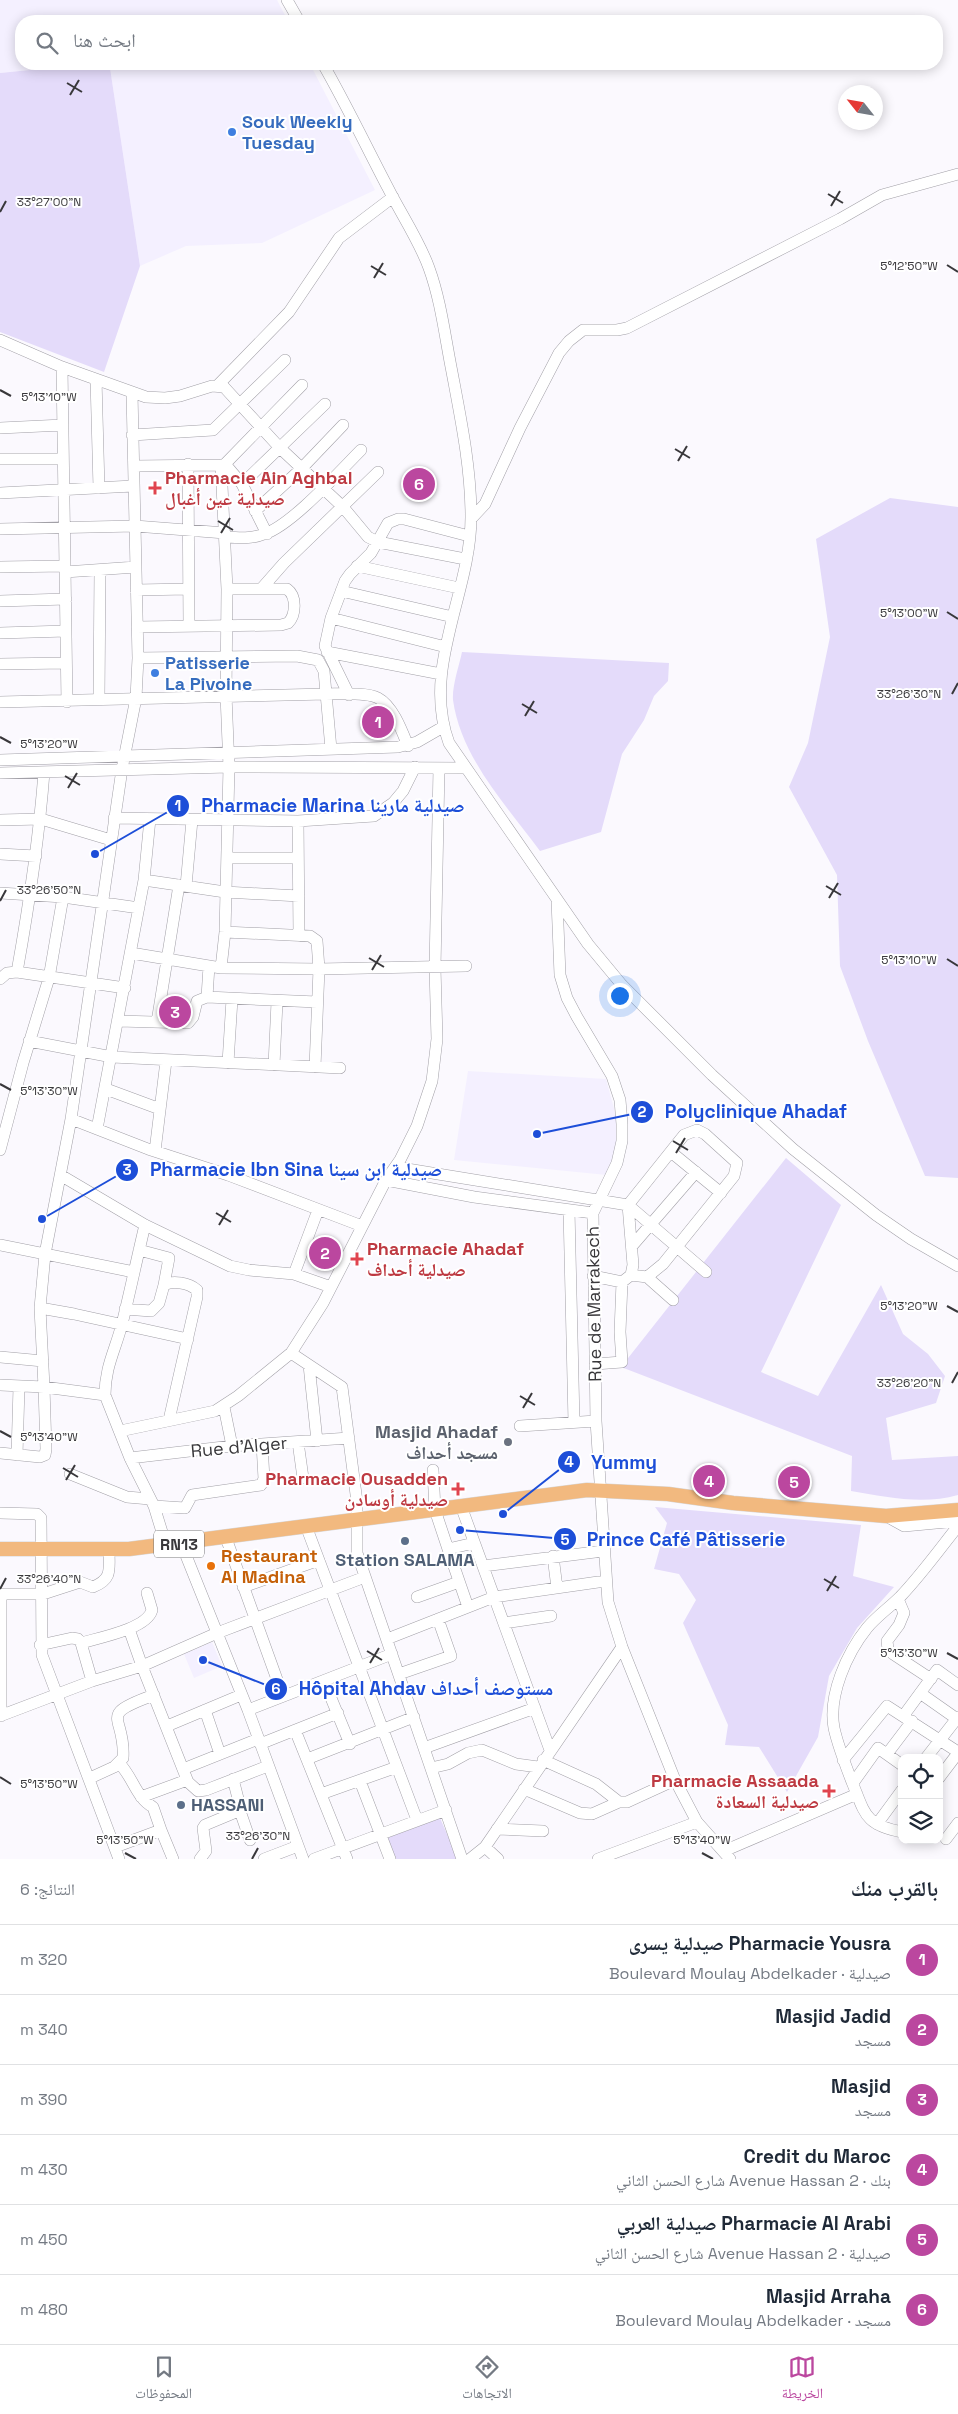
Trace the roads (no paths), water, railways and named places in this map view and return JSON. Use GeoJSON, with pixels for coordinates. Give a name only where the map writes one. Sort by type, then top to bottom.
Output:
{"type":"FeatureCollection","features":[{"type":"Feature","properties":{"kind":"main road","name":"RN13"},"geometry":{"type":"LineString","coordinates":[[0,1549],[109,1550],[166,1545],[461,1506],[600,1490],[668,1494],[802,1510],[886,1516],[958,1510]]}},
{"type":"Feature","properties":{"kind":"street"},"geometry":{"type":"LineString","coordinates":[[287,0],[296,15]]}},
{"type":"Feature","properties":{"kind":"street"},"geometry":{"type":"LineString","coordinates":[[326,70],[351,112],[429,268],[442,317],[470,473],[471,519],[466,559],[441,674],[439,700],[443,727],[448,743],[588,944],[622,985],[720,1082],[792,1149],[847,1193],[911,1239],[958,1266]]}},
{"type":"Feature","properties":{"kind":"street"},"geometry":{"type":"LineString","coordinates":[[471,519],[485,504],[520,428],[559,353],[577,334],[584,330],[617,330],[627,328],[840,219],[876,197],[958,174]]}},
{"type":"Feature","properties":{"kind":"street"},"geometry":{"type":"LineString","coordinates":[[218,386],[289,312],[339,238],[393,197]]}},
{"type":"Feature","properties":{"kind":"street"},"geometry":{"type":"LineString","coordinates":[[0,340],[62,367],[132,393],[165,398],[218,386],[224,387],[241,403],[280,448],[343,507],[373,540],[466,559]]}},
{"type":"Feature","properties":{"kind":"street"},"geometry":{"type":"LineString","coordinates":[[132,435],[213,430],[284,360]]}},
{"type":"Feature","properties":{"kind":"street"},"geometry":{"type":"LineString","coordinates":[[62,367],[67,702]]}},
{"type":"Feature","properties":{"kind":"street"},"geometry":{"type":"LineString","coordinates":[[96,379],[99,488]]}},
{"type":"Feature","properties":{"kind":"street"},"geometry":{"type":"LineString","coordinates":[[134,466],[223,464],[302,385]]}},
{"type":"Feature","properties":{"kind":"street"},"geometry":{"type":"LineString","coordinates":[[0,1453],[40,1457],[46,1452],[40,1308],[46,1254],[62,1176],[79,1052],[92,984],[114,818],[136,698],[138,658],[132,393]]}},
{"type":"Feature","properties":{"kind":"street"},"geometry":{"type":"LineString","coordinates":[[242,484],[325,404]]}},
{"type":"Feature","properties":{"kind":"street"},"geometry":{"type":"LineString","coordinates":[[0,428],[62,425]]}},
{"type":"Feature","properties":{"kind":"street"},"geometry":{"type":"LineString","coordinates":[[255,511],[301,469],[343,425]]}},
{"type":"Feature","properties":{"kind":"street"},"geometry":{"type":"LineString","coordinates":[[0,529],[135,526],[188,530],[247,538],[266,534],[284,522],[323,488],[361,450]]}},
{"type":"Feature","properties":{"kind":"street"},"geometry":{"type":"LineString","coordinates":[[0,459],[63,459]]}},
{"type":"Feature","properties":{"kind":"street"},"geometry":{"type":"LineString","coordinates":[[188,464],[189,625]]}},
{"type":"Feature","properties":{"kind":"street"},"geometry":{"type":"LineString","coordinates":[[223,464],[242,484],[266,534]]}},
{"type":"Feature","properties":{"kind":"street"},"geometry":{"type":"LineString","coordinates":[[207,997],[225,932],[229,767],[226,696],[226,535],[223,464]]}},
{"type":"Feature","properties":{"kind":"street"},"geometry":{"type":"LineString","coordinates":[[262,588],[378,472]]}},
{"type":"Feature","properties":{"kind":"street"},"geometry":{"type":"LineString","coordinates":[[0,493],[134,486]]}},
{"type":"Feature","properties":{"kind":"street"},"geometry":{"type":"LineString","coordinates":[[349,695],[327,652],[325,637],[345,581],[371,553],[373,540],[388,523],[398,519],[469,536]]}},
{"type":"Feature","properties":{"kind":"street"},"geometry":{"type":"LineString","coordinates":[[357,566],[459,588]]}},
{"type":"Feature","properties":{"kind":"street"},"geometry":{"type":"LineString","coordinates":[[0,567],[100,570],[136,567]]}},
{"type":"Feature","properties":{"kind":"street"},"geometry":{"type":"LineString","coordinates":[[99,699],[100,570]]}},
{"type":"Feature","properties":{"kind":"street"},"geometry":{"type":"LineString","coordinates":[[137,627],[288,623],[294,611],[290,591],[262,588],[227,589]]}},
{"type":"Feature","properties":{"kind":"street"},"geometry":{"type":"LineString","coordinates":[[136,590],[188,589]]}},
{"type":"Feature","properties":{"kind":"street"},"geometry":{"type":"LineString","coordinates":[[341,591],[453,617]]}},
{"type":"Feature","properties":{"kind":"street"},"geometry":{"type":"LineString","coordinates":[[0,600],[66,599]]}},
{"type":"Feature","properties":{"kind":"street"},"geometry":{"type":"LineString","coordinates":[[331,618],[446,647]]}},
{"type":"Feature","properties":{"kind":"street"},"geometry":{"type":"LineString","coordinates":[[0,633],[66,631]]}},
{"type":"Feature","properties":{"kind":"street"},"geometry":{"type":"LineString","coordinates":[[327,652],[441,674]]}},
{"type":"Feature","properties":{"kind":"street"},"geometry":{"type":"LineString","coordinates":[[138,658],[297,656],[312,658],[321,664],[331,749]]}},
{"type":"Feature","properties":{"kind":"street"},"geometry":{"type":"LineString","coordinates":[[0,664],[66,663]]}},
{"type":"Feature","properties":{"kind":"street"},"geometry":{"type":"LineString","coordinates":[[0,702],[67,702],[99,699],[326,694],[378,698],[396,720],[408,746]]}},
{"type":"Feature","properties":{"kind":"street"},"geometry":{"type":"LineString","coordinates":[[0,760],[125,755],[228,754],[408,746],[443,727]]}},
{"type":"Feature","properties":{"kind":"street"},"geometry":{"type":"LineString","coordinates":[[0,772],[229,767],[464,768]]}},
{"type":"Feature","properties":{"kind":"street"},"geometry":{"type":"LineString","coordinates":[[114,818],[298,821],[374,816],[393,803],[403,791],[415,767]]}},
{"type":"Feature","properties":{"kind":"street"},"geometry":{"type":"LineString","coordinates":[[120,1431],[215,1411],[224,1407],[291,1353],[331,1287],[386,1180],[417,1126],[432,1081],[437,1039],[435,968],[440,768]]}},
{"type":"Feature","properties":{"kind":"street"},"geometry":{"type":"LineString","coordinates":[[17,972],[31,893],[41,819],[44,772]]}},
{"type":"Feature","properties":{"kind":"street"},"geometry":{"type":"LineString","coordinates":[[0,820],[41,819],[112,840]]}},
{"type":"Feature","properties":{"kind":"street"},"geometry":{"type":"LineString","coordinates":[[98,1129],[120,1021],[144,880],[150,820]]}},
{"type":"Feature","properties":{"kind":"street"},"geometry":{"type":"LineString","coordinates":[[157,1022],[192,820]]}},
{"type":"Feature","properties":{"kind":"street"},"geometry":{"type":"LineString","coordinates":[[298,821],[299,936]]}},
{"type":"Feature","properties":{"kind":"street"},"geometry":{"type":"LineString","coordinates":[[0,854],[36,856]]}},
{"type":"Feature","properties":{"kind":"street"},"geometry":{"type":"LineString","coordinates":[[227,858],[298,858]]}},
{"type":"Feature","properties":{"kind":"street"},"geometry":{"type":"LineString","coordinates":[[144,880],[225,892],[299,896]]}},
{"type":"Feature","properties":{"kind":"street"},"geometry":{"type":"LineString","coordinates":[[0,893],[63,896],[139,908]]}},
{"type":"Feature","properties":{"kind":"street"},"geometry":{"type":"LineString","coordinates":[[0,1150],[2,1130],[49,978],[63,896]]}},
{"type":"Feature","properties":{"kind":"street","name":"Rue de Marrakech"},"geometry":{"type":"LineString","coordinates":[[557,900],[560,975],[577,1017],[612,1076],[620,1100],[622,1141],[617,1163],[593,1214],[596,1421],[603,1551],[608,1602],[622,1647],[674,1780],[697,1822],[727,1855]]}},
{"type":"Feature","properties":{"kind":"street"},"geometry":{"type":"LineString","coordinates":[[225,932],[310,936],[317,941],[319,969],[315,1067]]}},
{"type":"Feature","properties":{"kind":"street"},"geometry":{"type":"LineString","coordinates":[[131,953],[215,967],[319,969],[466,966]]}},
{"type":"Feature","properties":{"kind":"street"},"geometry":{"type":"LineString","coordinates":[[0,979],[7,973],[17,972],[125,988]]}},
{"type":"Feature","properties":{"kind":"street"},"geometry":{"type":"LineString","coordinates":[[120,1021],[188,1023],[193,1017],[197,1001],[207,997],[277,1002],[317,1002]]}},
{"type":"Feature","properties":{"kind":"street"},"geometry":{"type":"LineString","coordinates":[[228,1063],[232,999]]}},
{"type":"Feature","properties":{"kind":"street"},"geometry":{"type":"LineString","coordinates":[[274,1065],[277,1002]]}},
{"type":"Feature","properties":{"kind":"street"},"geometry":{"type":"LineString","coordinates":[[29,1041],[112,1057],[340,1068]]}},
{"type":"Feature","properties":{"kind":"street"},"geometry":{"type":"LineString","coordinates":[[155,1151],[166,1061]]}},
{"type":"Feature","properties":{"kind":"street"},"geometry":{"type":"LineString","coordinates":[[106,1089],[160,1109]]}},
{"type":"Feature","properties":{"kind":"street"},"geometry":{"type":"LineString","coordinates":[[71,1119],[155,1151],[228,1175],[362,1226]]}},
{"type":"Feature","properties":{"kind":"street"},"geometry":{"type":"LineString","coordinates":[[593,1276],[626,1278],[647,1277],[663,1264],[721,1193],[734,1176],[737,1163],[705,1134],[697,1130],[691,1130],[684,1135],[628,1205],[632,1246],[626,1278],[620,1332],[622,1362],[594,1364]]}},
{"type":"Feature","properties":{"kind":"street"},"geometry":{"type":"LineString","coordinates":[[671,1152],[721,1193]]}},
{"type":"Feature","properties":{"kind":"street"},"geometry":{"type":"LineString","coordinates":[[395,1167],[599,1202],[628,1205],[706,1272]]}},
{"type":"Feature","properties":{"kind":"street"},"geometry":{"type":"LineString","coordinates":[[632,1246],[696,1172]]}},
{"type":"Feature","properties":{"kind":"street"},"geometry":{"type":"LineString","coordinates":[[62,1176],[145,1226],[230,1266],[249,1270],[294,1274],[331,1287]]}},
{"type":"Feature","properties":{"kind":"street"},"geometry":{"type":"LineString","coordinates":[[386,1180],[474,1197],[593,1214]]}},
{"type":"Feature","properties":{"kind":"street"},"geometry":{"type":"LineString","coordinates":[[294,1274],[318,1210]]}},
{"type":"Feature","properties":{"kind":"street"},"geometry":{"type":"LineString","coordinates":[[569,1210],[574,1422]]}},
{"type":"Feature","properties":{"kind":"street"},"geometry":{"type":"LineString","coordinates":[[145,1226],[122,1325],[113,1355],[107,1366],[105,1396],[130,1458],[152,1502],[166,1545]]}},
{"type":"Feature","properties":{"kind":"street"},"geometry":{"type":"LineString","coordinates":[[0,1245],[134,1272]]}},
{"type":"Feature","properties":{"kind":"street"},"geometry":{"type":"LineString","coordinates":[[125,1309],[151,1311],[159,1303],[164,1285],[169,1258],[139,1250]]}},
{"type":"Feature","properties":{"kind":"street"},"geometry":{"type":"LineString","coordinates":[[647,1277],[673,1300]]}},
{"type":"Feature","properties":{"kind":"street"},"geometry":{"type":"LineString","coordinates":[[164,1285],[175,1282],[197,1290],[188,1340],[169,1420]]}},
{"type":"Feature","properties":{"kind":"street"},"geometry":{"type":"LineString","coordinates":[[40,1308],[188,1340]]}},
{"type":"Feature","properties":{"kind":"street"},"geometry":{"type":"LineString","coordinates":[[291,1353],[342,1387],[357,1502],[357,1553],[462,1859]]}},
{"type":"Feature","properties":{"kind":"street"},"geometry":{"type":"LineString","coordinates":[[0,1357],[43,1361]]}},
{"type":"Feature","properties":{"kind":"street"},"geometry":{"type":"LineString","coordinates":[[309,1365],[317,1440]]}},
{"type":"Feature","properties":{"kind":"street"},"geometry":{"type":"LineString","coordinates":[[0,1385],[44,1388],[105,1396]]}},
{"type":"Feature","properties":{"kind":"street"},"geometry":{"type":"LineString","coordinates":[[17,1455],[19,1387]]}},
{"type":"Feature","properties":{"kind":"street"},"geometry":{"type":"LineString","coordinates":[[224,1407],[232,1446]]}},
{"type":"Feature","properties":{"kind":"street"},"geometry":{"type":"LineString","coordinates":[[520,1426],[596,1421]]}},
{"type":"Feature","properties":{"kind":"street","name":"Rue d'Alger"},"geometry":{"type":"LineString","coordinates":[[130,1458],[232,1446],[349,1438]]}},
{"type":"Feature","properties":{"kind":"street"},"geometry":{"type":"LineString","coordinates":[[298,1442],[302,1478]]}},
{"type":"Feature","properties":{"kind":"street"},"geometry":{"type":"LineString","coordinates":[[70,1474],[127,1497],[185,1508],[192,1494],[261,1484],[264,1480],[262,1444]]}},
{"type":"Feature","properties":{"kind":"street"},"geometry":{"type":"LineString","coordinates":[[434,1470],[435,1510],[468,1607]]}},
{"type":"Feature","properties":{"kind":"street"},"geometry":{"type":"LineString","coordinates":[[461,1506],[550,1750]]}},
{"type":"Feature","properties":{"kind":"street"},"geometry":{"type":"LineString","coordinates":[[0,1514],[40,1516],[42,1520],[40,1548],[43,1594],[40,1645],[44,1664],[90,1778],[119,1859]]}},
{"type":"Feature","properties":{"kind":"street"},"geometry":{"type":"LineString","coordinates":[[886,1516],[904,1526],[958,1521]]}},
{"type":"Feature","properties":{"kind":"street"},"geometry":{"type":"LineString","coordinates":[[306,1526],[417,1820]]}},
{"type":"Feature","properties":{"kind":"street"},"geometry":{"type":"LineString","coordinates":[[898,1830],[877,1824],[864,1814],[843,1760],[834,1726],[836,1693],[845,1662],[868,1627],[898,1599],[958,1526]]}},
{"type":"Feature","properties":{"kind":"street"},"geometry":{"type":"LineString","coordinates":[[226,1538],[283,1696]]}},
{"type":"Feature","properties":{"kind":"street"},"geometry":{"type":"LineString","coordinates":[[181,1543],[248,1710],[303,1859]]}},
{"type":"Feature","properties":{"kind":"street"},"geometry":{"type":"LineString","coordinates":[[448,1550],[474,1543]]}},
{"type":"Feature","properties":{"kind":"street"},"geometry":{"type":"LineString","coordinates":[[109,1550],[108,1574],[103,1583],[93,1587],[80,1582],[43,1594],[1,1594],[1,1716],[92,1681],[142,1666],[217,1633],[365,1577]]}},
{"type":"Feature","properties":{"kind":"street"},"geometry":{"type":"LineString","coordinates":[[483,1566],[603,1551]]}},
{"type":"Feature","properties":{"kind":"street"},"geometry":{"type":"LineString","coordinates":[[554,1556],[557,1588]]}},
{"type":"Feature","properties":{"kind":"street"},"geometry":{"type":"LineString","coordinates":[[243,1587],[319,1560]]}},
{"type":"Feature","properties":{"kind":"street"},"geometry":{"type":"LineString","coordinates":[[387,1639],[494,1597],[605,1581]]}},
{"type":"Feature","properties":{"kind":"street"},"geometry":{"type":"LineString","coordinates":[[417,1596],[459,1582]]}},
{"type":"Feature","properties":{"kind":"street"},"geometry":{"type":"LineString","coordinates":[[81,1643],[129,1629],[148,1619],[152,1610],[147,1593]]}},
{"type":"Feature","properties":{"kind":"street"},"geometry":{"type":"LineString","coordinates":[[898,1599],[904,1613],[899,1625],[887,1641],[888,1649],[931,1678]]}},
{"type":"Feature","properties":{"kind":"street"},"geometry":{"type":"LineString","coordinates":[[504,1623],[551,1616]]}},
{"type":"Feature","properties":{"kind":"street"},"geometry":{"type":"LineString","coordinates":[[399,1674],[451,1656],[438,1619]]}},
{"type":"Feature","properties":{"kind":"street"},"geometry":{"type":"LineString","coordinates":[[129,1629],[142,1666],[192,1788],[201,1791],[268,1766]]}},
{"type":"Feature","properties":{"kind":"street"},"geometry":{"type":"LineString","coordinates":[[40,1645],[72,1638],[78,1639],[81,1643],[92,1681]]}},
{"type":"Feature","properties":{"kind":"street"},"geometry":{"type":"LineString","coordinates":[[470,1859],[485,1847],[622,1647]]}},
{"type":"Feature","properties":{"kind":"street"},"geometry":{"type":"LineString","coordinates":[[248,1710],[392,1654]]}},
{"type":"Feature","properties":{"kind":"street"},"geometry":{"type":"LineString","coordinates":[[887,1754],[920,1693],[937,1670],[958,1685]]}},
{"type":"Feature","properties":{"kind":"street"},"geometry":{"type":"LineString","coordinates":[[324,1680],[350,1744]]}},
{"type":"Feature","properties":{"kind":"street"},"geometry":{"type":"LineString","coordinates":[[920,1693],[957,1718],[929,1754]]}},
{"type":"Feature","properties":{"kind":"street"},"geometry":{"type":"LineString","coordinates":[[90,1778],[119,1763],[123,1758],[124,1752],[116,1721],[117,1716],[128,1704],[154,1695]]}},
{"type":"Feature","properties":{"kind":"street"},"geometry":{"type":"LineString","coordinates":[[167,1726],[241,1695]]}},
{"type":"Feature","properties":{"kind":"street"},"geometry":{"type":"LineString","coordinates":[[843,1760],[887,1706],[958,1752],[943,1773]]}},
{"type":"Feature","properties":{"kind":"street"},"geometry":{"type":"LineString","coordinates":[[424,1748],[535,1708]]}},
{"type":"Feature","properties":{"kind":"street"},"geometry":{"type":"LineString","coordinates":[[205,1710],[220,1754]]}},
{"type":"Feature","properties":{"kind":"street"},"geometry":{"type":"LineString","coordinates":[[141,1797],[220,1754],[296,1730],[338,1713]]}},
{"type":"Feature","properties":{"kind":"street"},"geometry":{"type":"LineString","coordinates":[[307,1760],[414,1718]]}},
{"type":"Feature","properties":{"kind":"street"},"geometry":{"type":"LineString","coordinates":[[296,1730],[345,1853]]}},
{"type":"Feature","properties":{"kind":"street"},"geometry":{"type":"LineString","coordinates":[[727,1855],[855,1789],[876,1750],[880,1749],[898,1762]]}},
{"type":"Feature","properties":{"kind":"street"},"geometry":{"type":"LineString","coordinates":[[431,1768],[448,1764],[468,1753],[482,1750],[516,1764],[541,1764],[596,1784],[619,1802]]}},
{"type":"Feature","properties":{"kind":"street"},"geometry":{"type":"LineString","coordinates":[[119,1763],[127,1771],[144,1803],[153,1807],[173,1859]]}},
{"type":"Feature","properties":{"kind":"street"},"geometry":{"type":"LineString","coordinates":[[321,1794],[397,1767]]}},
{"type":"Feature","properties":{"kind":"street"},"geometry":{"type":"LineString","coordinates":[[234,1779],[240,1811],[250,1840]]}},
{"type":"Feature","properties":{"kind":"street"},"geometry":{"type":"LineString","coordinates":[[524,1789],[580,1813],[592,1814],[619,1802],[627,1802],[674,1780]]}},
{"type":"Feature","properties":{"kind":"street"},"geometry":{"type":"LineString","coordinates":[[360,1781],[390,1859]]}},
{"type":"Feature","properties":{"kind":"street"},"geometry":{"type":"LineString","coordinates":[[877,1824],[898,1795]]}},
{"type":"Feature","properties":{"kind":"street"},"geometry":{"type":"LineString","coordinates":[[314,1859],[345,1853],[380,1834],[446,1810]]}},
{"type":"Feature","properties":{"kind":"street"},"geometry":{"type":"LineString","coordinates":[[200,1859],[206,1851],[203,1828],[205,1824],[240,1811]]}},
{"type":"Feature","properties":{"kind":"street"},"geometry":{"type":"LineString","coordinates":[[598,1859],[697,1822]]}},
{"type":"Feature","properties":{"kind":"street"},"geometry":{"type":"LineString","coordinates":[[943,1839],[958,1823]]}},
{"type":"Feature","properties":{"kind":"street"},"geometry":{"type":"LineString","coordinates":[[497,1829],[543,1831]]}},
{"type":"Feature","properties":{"kind":"street"},"geometry":{"type":"LineString","coordinates":[[115,1848],[161,1830]]}},
{"type":"Feature","properties":{"kind":"street"},"geometry":{"type":"LineString","coordinates":[[943,1839],[958,1841]]}},
{"type":"Feature","properties":{"kind":"street"},"geometry":{"type":"LineString","coordinates":[[264,1859],[298,1846]]}},
{"type":"Feature","properties":{"kind":"street"},"geometry":{"type":"LineString","coordinates":[[485,1847],[498,1859]]}},
{"type":"Feature","properties":{"kind":"place","name":"Souk Weekly Tuesday"},"geometry":{"type":"Point","coordinates":[232,132]}},
{"type":"Feature","properties":{"kind":"place","name":"Masjid Arraha"},"geometry":{"type":"Point","coordinates":[419,484]}},
{"type":"Feature","properties":{"kind":"place","name":"Pharmacie Ain Aghbal صيدلية عين أغبال"},"geometry":{"type":"Point","coordinates":[155,488]}},
{"type":"Feature","properties":{"kind":"place","name":"Patisserie La Pivoine"},"geometry":{"type":"Point","coordinates":[155,673]}},
{"type":"Feature","properties":{"kind":"place","name":"Pharmacie Yousra صيدلية يسرى"},"geometry":{"type":"Point","coordinates":[378,722]}},
{"type":"Feature","properties":{"kind":"place","name":"Pharmacie Marina صيدلية مارينا"},"geometry":{"type":"Point","coordinates":[95,854]}},
{"type":"Feature","properties":{"kind":"place","name":"Masjid"},"geometry":{"type":"Point","coordinates":[175,1012]}},
{"type":"Feature","properties":{"kind":"place","name":"Polyclinique Ahadaf"},"geometry":{"type":"Point","coordinates":[537,1134]}},
{"type":"Feature","properties":{"kind":"place","name":"Pharmacie Ibn Sina صيدلية ابن سينا"},"geometry":{"type":"Point","coordinates":[42,1219]}},
{"type":"Feature","properties":{"kind":"place","name":"Masjid Jadid"},"geometry":{"type":"Point","coordinates":[325,1253]}},
{"type":"Feature","properties":{"kind":"place","name":"Pharmacie Ahadaf صيدلية أحداف"},"geometry":{"type":"Point","coordinates":[357,1259]}},
{"type":"Feature","properties":{"kind":"place","name":"Masjid Ahadaf مسجد أحداف"},"geometry":{"type":"Point","coordinates":[508,1442]}},
{"type":"Feature","properties":{"kind":"place","name":"Credit du Maroc"},"geometry":{"type":"Point","coordinates":[709,1481]}},
{"type":"Feature","properties":{"kind":"place","name":"Pharmacie Al Arabi صيدلية العربي"},"geometry":{"type":"Point","coordinates":[794,1482]}},
{"type":"Feature","properties":{"kind":"place","name":"Pharmacie Ousadden صيدلية أوسادن"},"geometry":{"type":"Point","coordinates":[458,1489]}},
{"type":"Feature","properties":{"kind":"place","name":"Yummy"},"geometry":{"type":"Point","coordinates":[503,1514]}},
{"type":"Feature","properties":{"kind":"place","name":"Prince Café Pâtisserie"},"geometry":{"type":"Point","coordinates":[460,1530]}},
{"type":"Feature","properties":{"kind":"place","name":"Station SALAMA"},"geometry":{"type":"Point","coordinates":[405,1541]}},
{"type":"Feature","properties":{"kind":"place","name":"Restaurant Al Madina"},"geometry":{"type":"Point","coordinates":[211,1566]}},
{"type":"Feature","properties":{"kind":"place","name":"Hôpital Ahdav مستوصف أحداف"},"geometry":{"type":"Point","coordinates":[203,1660]}},
{"type":"Feature","properties":{"kind":"place","name":"Pharmacie Assaada صيدلية السعادة"},"geometry":{"type":"Point","coordinates":[829,1791]}},
{"type":"Feature","properties":{"kind":"place","name":"HASSANI"},"geometry":{"type":"Point","coordinates":[181,1805]}}]}
